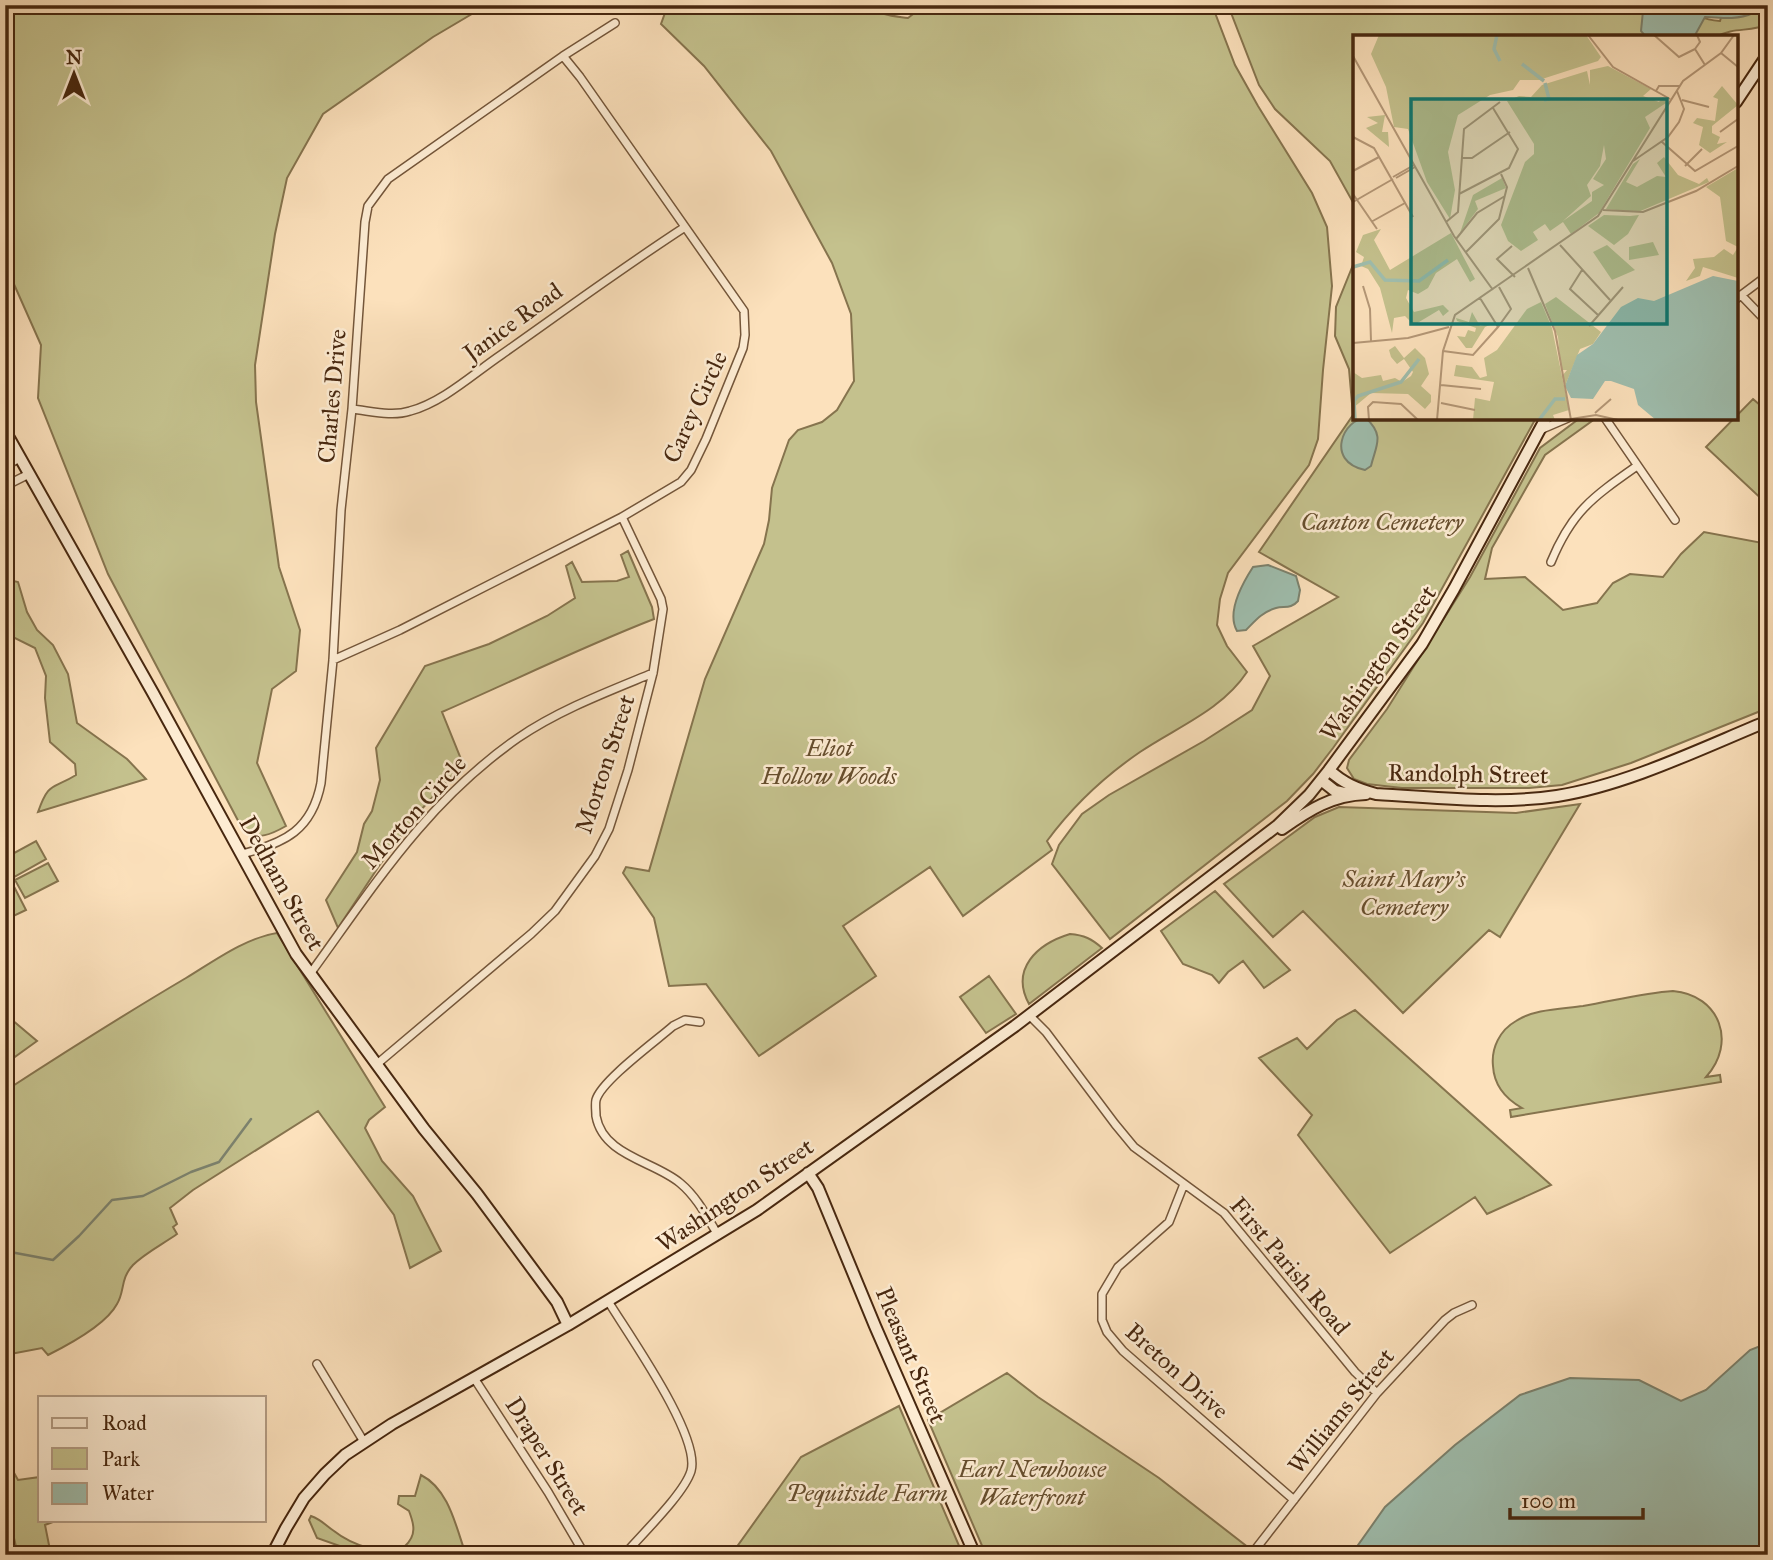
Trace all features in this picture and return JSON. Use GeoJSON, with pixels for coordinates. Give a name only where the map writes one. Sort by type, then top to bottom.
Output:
{"type":"FeatureCollection","features":[{"type":"Feature","properties":{"kind":"main road"},"geometry":{"type":"LineString","coordinates":[[1738,99],[1768,54]]}},
{"type":"Feature","properties":{"kind":"main road","name":"Washington Street"},"geometry":{"type":"LineString","coordinates":[[272,1555],[304,1498],[325,1474],[364,1442],[718,1235],[1029,1016],[1277,826],[1329,770],[1422,644],[1545,420]]}},
{"type":"Feature","properties":{"kind":"main road","name":"Dedham Street"},"geometry":{"type":"LineString","coordinates":[[5,431],[296,954],[424,1129],[477,1194],[557,1302],[568,1325]]}},
{"type":"Feature","properties":{"kind":"main road","name":"Randolph Street"},"geometry":{"type":"LineString","coordinates":[[1329,770],[1348,784],[1376,794],[1504,800],[1564,795],[1628,777],[1768,721]]}},
{"type":"Feature","properties":{"kind":"main road","name":"Randolph Street"},"geometry":{"type":"LineString","coordinates":[[1321,780],[1335,791],[1355,795]]}},
{"type":"Feature","properties":{"kind":"main road","name":"Washington Street"},"geometry":{"type":"LineString","coordinates":[[1227,864],[1243,858],[1320,804],[1355,795],[1376,794]]}},
{"type":"Feature","properties":{"kind":"main road","name":"Pleasant Street"},"geometry":{"type":"LineString","coordinates":[[808,1173],[818,1188],[975,1555]]}},
{"type":"Feature","properties":{"kind":"street","name":"Charles Drive"},"geometry":{"type":"LineString","coordinates":[[242,854],[282,841],[297,831],[314,808],[321,783],[333,660],[341,510],[368,206],[388,179],[563,56],[615,23]]}},
{"type":"Feature","properties":{"kind":"street","name":"Carey Circle"},"geometry":{"type":"LineString","coordinates":[[333,660],[400,630],[622,517],[681,482],[691,470],[706,439],[743,348],[744,311],[563,56]]}},
{"type":"Feature","properties":{"kind":"street","name":"Janice Road"},"geometry":{"type":"LineString","coordinates":[[352,409],[388,414],[420,408],[449,391],[606,279],[685,227]]}},
{"type":"Feature","properties":{"kind":"street"},"geometry":{"type":"LineString","coordinates":[[1768,275],[1739,297],[1768,323]]}},
{"type":"Feature","properties":{"kind":"street"},"geometry":{"type":"LineString","coordinates":[[1539,430],[1563,420]]}},
{"type":"Feature","properties":{"kind":"street"},"geometry":{"type":"LineString","coordinates":[[1606,420],[1675,520]]}},
{"type":"Feature","properties":{"kind":"street"},"geometry":{"type":"LineString","coordinates":[[5,466],[20,458]]}},
{"type":"Feature","properties":{"kind":"street"},"geometry":{"type":"LineString","coordinates":[[1551,562],[1571,521],[1584,505],[1637,466]]}},
{"type":"Feature","properties":{"kind":"street"},"geometry":{"type":"LineString","coordinates":[[5,486],[29,474]]}},
{"type":"Feature","properties":{"kind":"street","name":"Morton Street"},"geometry":{"type":"LineString","coordinates":[[377,1063],[555,911],[595,856],[616,811],[653,673],[663,610],[661,599],[622,517]]}},
{"type":"Feature","properties":{"kind":"street","name":"Morton Circle"},"geometry":{"type":"LineString","coordinates":[[310,975],[374,884],[413,835],[456,788],[520,737],[552,718],[653,673]]}},
{"type":"Feature","properties":{"kind":"street"},"geometry":{"type":"LineString","coordinates":[[5,810],[10,819]]}},
{"type":"Feature","properties":{"kind":"street","name":"First Parish Road"},"geometry":{"type":"LineString","coordinates":[[1029,1016],[1046,1032],[1134,1147],[1224,1213],[1355,1372],[1377,1393]]}},
{"type":"Feature","properties":{"kind":"street"},"geometry":{"type":"LineString","coordinates":[[700,1022],[685,1020],[673,1026],[607,1083],[596,1099],[596,1112],[598,1126],[606,1139],[677,1181],[696,1200],[718,1235]]}},
{"type":"Feature","properties":{"kind":"street","name":"Breton Drive"},"geometry":{"type":"LineString","coordinates":[[1184,1184],[1169,1222],[1118,1267],[1110,1279],[1102,1293],[1102,1320],[1107,1332],[1123,1351],[1294,1500]]}},
{"type":"Feature","properties":{"kind":"street"},"geometry":{"type":"LineString","coordinates":[[608,1301],[677,1415],[692,1455],[691,1472],[681,1489],[624,1555]]}},
{"type":"Feature","properties":{"kind":"street","name":"Williams Street"},"geometry":{"type":"LineString","coordinates":[[1251,1555],[1377,1393],[1444,1320],[1472,1305]]}},
{"type":"Feature","properties":{"kind":"street"},"geometry":{"type":"LineString","coordinates":[[317,1364],[364,1442]]}},
{"type":"Feature","properties":{"kind":"street","name":"Draper Street"},"geometry":{"type":"LineString","coordinates":[[474,1378],[586,1555]]}},
{"type":"Feature","properties":{"kind":"green space"},"geometry":{"type":"Polygon","coordinates":[[[5,5],[487,5],[433,37],[323,114],[287,178],[275,234],[255,365],[256,402],[279,567],[300,630],[296,671],[272,689],[257,763],[286,826],[270,834],[260,836],[243,830],[108,574],[38,398],[41,345],[5,264],[5,5]]]}},
{"type":"Feature","properties":{"kind":"green space","name":"Eliot Hollow Woods"},"geometry":{"type":"Polygon","coordinates":[[[681,5],[871,5],[883,13],[908,18],[921,8],[918,5],[1212,5],[1235,65],[1312,193],[1327,227],[1332,286],[1318,439],[1309,465],[1228,573],[1220,599],[1217,625],[1227,646],[1247,672],[1225,697],[1212,707],[1114,771],[1078,804],[1047,841],[1052,850],[963,916],[930,867],[843,926],[876,976],[759,1056],[706,984],[669,986],[654,918],[623,873],[626,867],[649,871],[705,679],[764,544],[772,488],[789,440],[798,430],[822,422],[837,410],[854,381],[851,314],[832,263],[771,151],[704,66],[661,24],[665,13],[681,5]]]}},
{"type":"Feature","properties":{"kind":"green space"},"geometry":{"type":"Polygon","coordinates":[[[1228,5],[1685,5],[1701,17],[1720,21],[1725,5],[1768,5],[1768,24],[1721,35],[1353,35],[1353,202],[1330,161],[1275,109],[1259,85],[1228,5]]]}},
{"type":"Feature","properties":{"kind":"green space","name":"Canton Cemetery"},"geometry":{"type":"Polygon","coordinates":[[[1353,265],[1353,415],[1349,369],[1335,336],[1336,307],[1353,265]]]}},
{"type":"Feature","properties":{"kind":"green space"},"geometry":{"type":"Polygon","coordinates":[[[1753,399],[1768,412],[1768,505],[1706,447],[1732,420],[1738,420],[1738,414],[1753,399]]]}},
{"type":"Feature","properties":{"kind":"green space","name":"Canton Cemetery"},"geometry":{"type":"Polygon","coordinates":[[[1353,415],[1353,420],[1535,420],[1423,623],[1313,774],[1287,801],[1110,939],[1052,864],[1059,845],[1082,814],[1109,795],[1204,741],[1252,710],[1270,676],[1253,646],[1338,597],[1259,552],[1353,415]]]}},
{"type":"Feature","properties":{"kind":"green space"},"geometry":{"type":"Polygon","coordinates":[[[1577,420],[1592,421],[1545,455],[1492,548],[1485,579],[1525,577],[1563,610],[1597,603],[1613,583],[1630,574],[1663,577],[1681,554],[1704,532],[1768,544],[1768,708],[1631,763],[1562,785],[1529,788],[1402,788],[1367,784],[1354,779],[1347,768],[1349,760],[1387,709],[1470,577],[1540,448],[1577,420]]]}},
{"type":"Feature","properties":{"kind":"green space"},"geometry":{"type":"Polygon","coordinates":[[[628,551],[652,607],[654,619],[442,712],[463,764],[419,812],[338,928],[326,900],[357,852],[364,824],[372,811],[380,780],[376,748],[425,666],[489,644],[547,616],[575,598],[566,566],[572,562],[582,582],[617,581],[629,577],[621,555],[628,551]]]}},
{"type":"Feature","properties":{"kind":"green space"},"geometry":{"type":"Polygon","coordinates":[[[5,579],[18,582],[27,612],[37,630],[53,645],[68,674],[77,723],[127,759],[146,779],[38,812],[45,795],[52,787],[76,775],[75,764],[50,742],[45,698],[46,676],[35,648],[15,638],[5,640],[5,579]]]}},
{"type":"Feature","properties":{"kind":"green space","name":"Saint Mary's Cemetery"},"geometry":{"type":"Polygon","coordinates":[[[1580,804],[1500,937],[1489,930],[1403,1013],[1303,911],[1273,937],[1224,884],[1315,817],[1339,807],[1516,813],[1580,804]]]}},
{"type":"Feature","properties":{"kind":"green space"},"geometry":{"type":"Polygon","coordinates":[[[36,841],[46,859],[14,877],[5,858],[36,841]]]}},
{"type":"Feature","properties":{"kind":"green space"},"geometry":{"type":"Polygon","coordinates":[[[48,863],[58,881],[25,898],[15,880],[48,863]]]}},
{"type":"Feature","properties":{"kind":"green space"},"geometry":{"type":"Polygon","coordinates":[[[5,869],[26,910],[5,920],[5,869]]]}},
{"type":"Feature","properties":{"kind":"green space"},"geometry":{"type":"Polygon","coordinates":[[[1215,891],[1290,970],[1264,988],[1243,961],[1219,983],[1212,975],[1183,964],[1161,931],[1215,891]]]}},
{"type":"Feature","properties":{"kind":"green space"},"geometry":{"type":"Polygon","coordinates":[[[277,933],[385,1107],[369,1120],[365,1128],[382,1161],[413,1196],[441,1251],[410,1268],[394,1215],[318,1111],[193,1190],[170,1208],[177,1224],[173,1227],[177,1234],[133,1265],[126,1275],[117,1304],[96,1327],[48,1355],[42,1348],[5,1355],[5,1091],[230,951],[277,933]]]}},
{"type":"Feature","properties":{"kind":"green space"},"geometry":{"type":"Polygon","coordinates":[[[1070,934],[1088,938],[1102,948],[1029,1004],[1023,980],[1030,960],[1047,944],[1070,934]]]}},
{"type":"Feature","properties":{"kind":"green space"},"geometry":{"type":"Polygon","coordinates":[[[989,976],[1016,1014],[986,1033],[960,997],[989,976]]]}},
{"type":"Feature","properties":{"kind":"green space"},"geometry":{"type":"Polygon","coordinates":[[[1673,991],[1689,994],[1702,1001],[1719,1023],[1721,1050],[1706,1077],[1720,1075],[1721,1082],[1511,1117],[1510,1110],[1522,1108],[1506,1096],[1498,1085],[1493,1059],[1498,1040],[1510,1025],[1523,1017],[1540,1012],[1673,991]]]}},
{"type":"Feature","properties":{"kind":"green space"},"geometry":{"type":"Polygon","coordinates":[[[1355,1010],[1551,1185],[1487,1214],[1475,1197],[1390,1253],[1298,1135],[1312,1115],[1259,1058],[1297,1038],[1307,1049],[1337,1020],[1355,1010]]]}},
{"type":"Feature","properties":{"kind":"green space"},"geometry":{"type":"Polygon","coordinates":[[[5,1014],[37,1041],[5,1064],[5,1014]]]}},
{"type":"Feature","properties":{"kind":"green space","name":"Earl Newhouse Waterfront"},"geometry":{"type":"Polygon","coordinates":[[[1007,1373],[1038,1397],[1159,1478],[1258,1555],[986,1555],[928,1420],[1007,1373]]]}},
{"type":"Feature","properties":{"kind":"green space","name":"Pequitside Farm"},"geometry":{"type":"Polygon","coordinates":[[[899,1406],[963,1555],[731,1555],[801,1457],[899,1406]]]}},
{"type":"Feature","properties":{"kind":"green space"},"geometry":{"type":"Polygon","coordinates":[[[5,1442],[18,1480],[38,1477],[38,1522],[53,1522],[45,1525],[51,1555],[18,1555],[13,1534],[5,1536],[5,1442]]]}},
{"type":"Feature","properties":{"kind":"green space"},"geometry":{"type":"Polygon","coordinates":[[[421,1475],[431,1481],[445,1499],[466,1555],[365,1555],[317,1538],[309,1520],[311,1516],[341,1536],[369,1548],[389,1551],[405,1546],[413,1534],[413,1525],[409,1511],[398,1504],[399,1496],[415,1496],[421,1475]]]}},
{"type":"Feature","properties":{"kind":"water"},"geometry":{"type":"Polygon","coordinates":[[[1637,5],[1756,5],[1753,13],[1741,17],[1705,17],[1695,35],[1644,35],[1641,31],[1643,11],[1637,5]]]}},
{"type":"Feature","properties":{"kind":"water"},"geometry":{"type":"Polygon","coordinates":[[[1358,420],[1368,420],[1376,430],[1378,441],[1371,466],[1365,470],[1352,465],[1341,450],[1345,432],[1358,420]]]}},
{"type":"Feature","properties":{"kind":"water"},"geometry":{"type":"Polygon","coordinates":[[[1268,565],[1296,576],[1300,590],[1298,601],[1267,612],[1246,630],[1237,631],[1233,615],[1240,590],[1253,567],[1268,565]]]}},
{"type":"Feature","properties":{"kind":"water"},"geometry":{"type":"Polygon","coordinates":[[[1768,1343],[1768,1555],[1351,1555],[1385,1507],[1455,1445],[1520,1395],[1570,1378],[1639,1380],[1681,1401],[1706,1390],[1750,1350],[1768,1343]]]}},
{"type":"Feature","properties":{"kind":"waterway"},"geometry":{"type":"LineString","coordinates":[[921,8],[942,9],[950,5]]}},
{"type":"Feature","properties":{"kind":"waterway"},"geometry":{"type":"LineString","coordinates":[[5,1251],[53,1260],[112,1200],[143,1196],[191,1172],[219,1162],[251,1119]]}}]}
